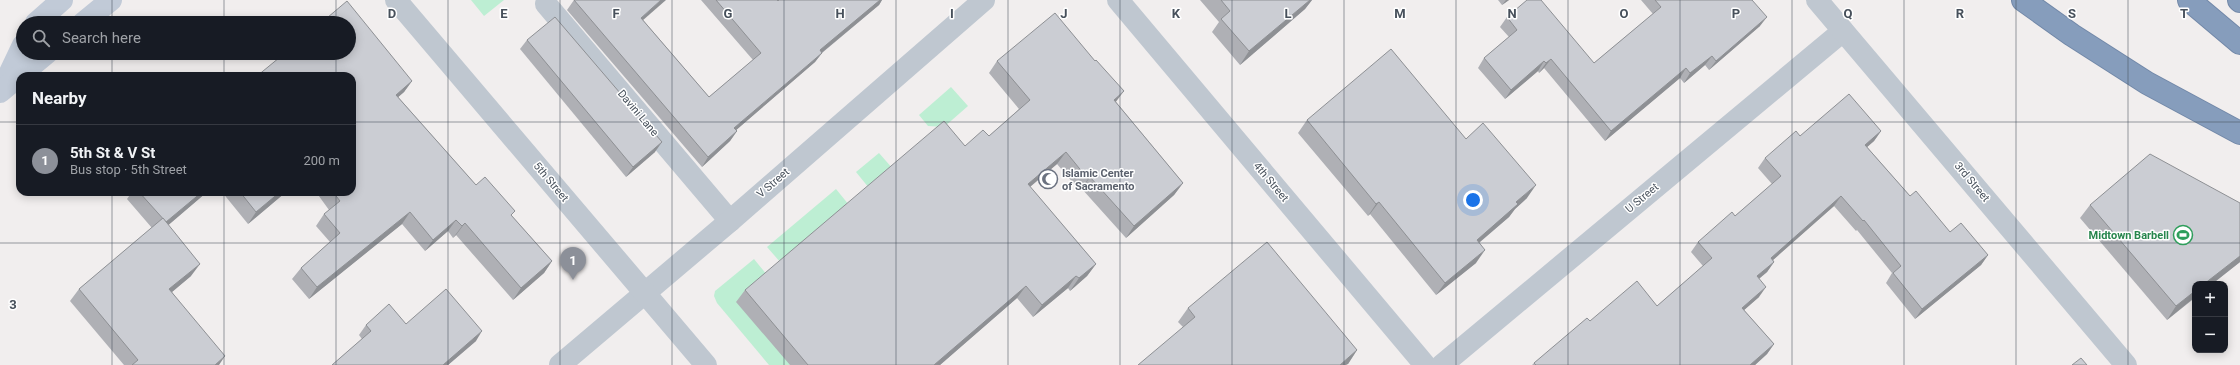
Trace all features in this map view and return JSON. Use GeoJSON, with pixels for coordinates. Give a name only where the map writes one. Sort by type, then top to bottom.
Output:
{"type":"FeatureCollection","features":[{"type":"Feature","properties":{"kind":"highway"},"geometry":{"type":"LineString","coordinates":[[2023,0],[2072,35],[2147,83],[2240,133]]}},
{"type":"Feature","properties":{"kind":"highway"},"geometry":{"type":"LineString","coordinates":[[2189,0],[2240,43]]}},
{"type":"Feature","properties":{"kind":"main road"},"geometry":{"type":"LineString","coordinates":[[44,16],[62,0]]}},
{"type":"Feature","properties":{"kind":"main road"},"geometry":{"type":"LineString","coordinates":[[93,16],[112,0]]}},
{"type":"Feature","properties":{"kind":"main road"},"geometry":{"type":"LineString","coordinates":[[0,91],[16,59]]}},
{"type":"Feature","properties":{"kind":"main road"},"geometry":{"type":"LineString","coordinates":[[24,72],[38,60]]}},
{"type":"Feature","properties":{"kind":"main road"},"geometry":{"type":"LineString","coordinates":[[0,91],[16,78]]}},
{"type":"Feature","properties":{"kind":"street","name":"5th Street"},"geometry":{"type":"LineString","coordinates":[[396,0],[706,365]]}},
{"type":"Feature","properties":{"kind":"street","name":"V Street"},"geometry":{"type":"LineString","coordinates":[[560,365],[730,221],[984,0]]}},
{"type":"Feature","properties":{"kind":"street","name":"4th Street"},"geometry":{"type":"LineString","coordinates":[[1118,0],[1425,365]]}},
{"type":"Feature","properties":{"kind":"street","name":"3rd Street"},"geometry":{"type":"LineString","coordinates":[[1817,0],[2126,365]]}},
{"type":"Feature","properties":{"kind":"street","name":"Davini Lane"},"geometry":{"type":"LineString","coordinates":[[546,4],[730,221]]}},
{"type":"Feature","properties":{"kind":"street","name":"U Street"},"geometry":{"type":"LineString","coordinates":[[1442,365],[1843,31]]}},
{"type":"Feature","properties":{"kind":"green space"},"geometry":{"type":"Polygon","coordinates":[[[471,0],[504,0],[484,16],[471,0]]]}},
{"type":"Feature","properties":{"kind":"green space"},"geometry":{"type":"Polygon","coordinates":[[[951,87],[968,106],[944,127],[928,126],[919,115],[951,87]]]}},
{"type":"Feature","properties":{"kind":"green space"},"geometry":{"type":"Polygon","coordinates":[[[879,153],[893,169],[869,188],[856,172],[879,153]]]}},
{"type":"Feature","properties":{"kind":"green space"},"geometry":{"type":"Polygon","coordinates":[[[836,189],[849,205],[781,263],[767,247],[836,189]]]}},
{"type":"Feature","properties":{"kind":"green space"},"geometry":{"type":"Polygon","coordinates":[[[754,259],[767,275],[790,365],[769,365],[717,303],[714,296],[715,291],[754,259]]]}},
{"type":"Feature","properties":{"kind":"building"},"geometry":{"type":"Polygon","coordinates":[[[574,0],[661,0],[641,18],[709,97],[761,53],[716,0],[880,0],[820,50],[822,53],[734,128],[737,131],[708,157],[574,0]]]}},
{"type":"Feature","properties":{"kind":"building"},"geometry":{"type":"Polygon","coordinates":[[[1221,0],[1310,0],[1249,51],[1221,19],[1230,11],[1221,0]]]}},
{"type":"Feature","properties":{"kind":"building"},"geometry":{"type":"Polygon","coordinates":[[[1527,0],[1541,0],[1594,63],[1661,7],[1655,0],[1752,0],[1767,17],[1716,61],[1712,56],[1690,73],[1686,68],[1611,131],[1551,59],[1546,63],[1544,61],[1511,90],[1484,58],[1517,30],[1507,17],[1527,0]]]}},
{"type":"Feature","properties":{"kind":"building"},"geometry":{"type":"Polygon","coordinates":[[[347,1],[412,81],[396,95],[476,185],[485,177],[515,211],[511,215],[552,261],[521,288],[465,223],[462,226],[456,220],[433,240],[410,212],[317,287],[301,268],[340,233],[324,214],[340,201],[336,196],[356,196],[356,72],[262,72],[276,60],[356,60],[356,16],[329,16],[347,1]]]}},
{"type":"Feature","properties":{"kind":"building"},"geometry":{"type":"Polygon","coordinates":[[[1055,13],[1095,61],[1096,60],[1124,91],[1114,100],[1183,183],[1134,226],[1090,177],[1088,179],[1066,152],[1028,184],[1096,264],[1079,278],[1076,276],[1042,305],[1026,286],[934,365],[808,365],[745,290],[944,121],[965,146],[983,130],[989,136],[1030,100],[997,61],[1055,13]]]}},
{"type":"Feature","properties":{"kind":"building"},"geometry":{"type":"Polygon","coordinates":[[[555,17],[662,142],[633,167],[527,40],[555,17]]]}},
{"type":"Feature","properties":{"kind":"building"},"geometry":{"type":"Polygon","coordinates":[[[1391,49],[1466,139],[1483,123],[1536,185],[1516,202],[1518,204],[1477,240],[1485,250],[1445,283],[1379,202],[1376,204],[1307,120],[1391,49]]]}},
{"type":"Feature","properties":{"kind":"building"},"geometry":{"type":"Polygon","coordinates":[[[1849,94],[1881,131],[1865,145],[1910,196],[1916,191],[1950,232],[1961,223],[1988,255],[1922,309],[1893,273],[1901,266],[1864,220],[1863,221],[1841,196],[1771,258],[1774,262],[1757,276],[1766,287],[1742,308],[1774,344],[1750,365],[1536,365],[1534,363],[1587,318],[1590,321],[1637,281],[1657,306],[1712,258],[1698,242],[1732,212],[1735,216],[1781,176],[1765,158],[1796,131],[1800,136],[1849,94]]]}},
{"type":"Feature","properties":{"kind":"building"},"geometry":{"type":"Polygon","coordinates":[[[2150,154],[2240,203],[2240,256],[2208,281],[2192,281],[2192,293],[2176,306],[2090,205],[2150,154]]]}},
{"type":"Feature","properties":{"kind":"building"},"geometry":{"type":"Polygon","coordinates":[[[143,196],[197,196],[166,222],[143,196]]]}},
{"type":"Feature","properties":{"kind":"building"},"geometry":{"type":"Polygon","coordinates":[[[243,196],[275,196],[256,212],[243,196]]]}},
{"type":"Feature","properties":{"kind":"building"},"geometry":{"type":"Polygon","coordinates":[[[163,218],[200,264],[169,289],[225,356],[215,365],[132,365],[138,360],[79,289],[163,218]]]}},
{"type":"Feature","properties":{"kind":"building"},"geometry":{"type":"Polygon","coordinates":[[[1267,242],[1357,350],[1340,365],[1138,365],[1195,317],[1188,308],[1267,242]]]}},
{"type":"Feature","properties":{"kind":"building"},"geometry":{"type":"Polygon","coordinates":[[[446,289],[482,331],[443,365],[332,365],[371,331],[366,325],[389,304],[406,324],[446,289]]]}},
{"type":"Feature","properties":{"kind":"building"},"geometry":{"type":"Polygon","coordinates":[[[2081,358],[2087,365],[2072,365],[2081,358]]]}},
{"type":"Feature","properties":{"kind":"place","name":"Islamic Center of Sacramento"},"geometry":{"type":"Point","coordinates":[1048,179]}},
{"type":"Feature","properties":{"kind":"place","name":"Midtown Barbell"},"geometry":{"type":"Point","coordinates":[2183,235]}},
{"type":"Feature","properties":{"kind":"place","name":"5th St & V St"},"geometry":{"type":"Point","coordinates":[573,280]}}]}
